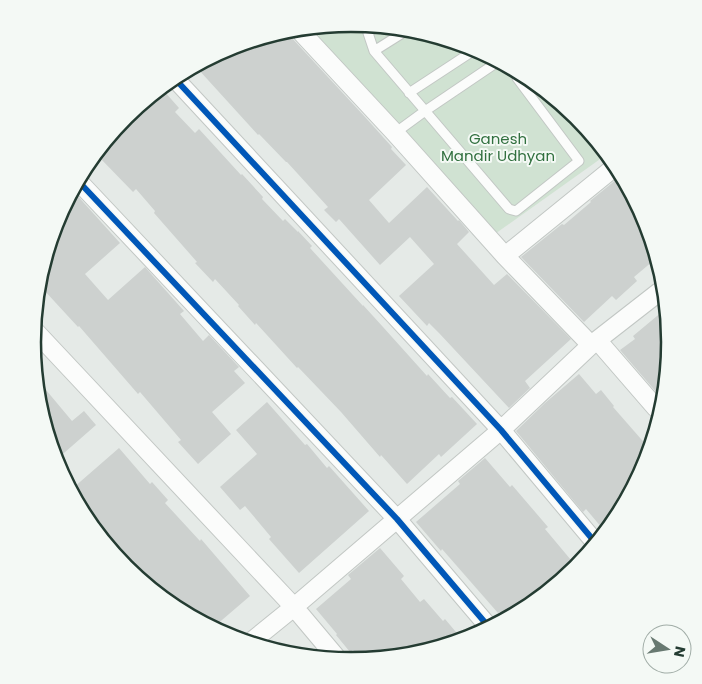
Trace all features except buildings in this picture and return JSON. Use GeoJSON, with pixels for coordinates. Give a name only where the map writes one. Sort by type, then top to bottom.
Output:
{"type":"FeatureCollection","features":[{"type":"Feature","properties":{"kind":"street"},"geometry":{"type":"LineString","coordinates":[[304,36],[395,133],[505,256],[595,343],[654,406]]}},
{"type":"Feature","properties":{"kind":"street"},"geometry":{"type":"LineString","coordinates":[[180,84],[500,430],[591,537]]}},
{"type":"Feature","properties":{"kind":"street"},"geometry":{"type":"LineString","coordinates":[[505,256],[609,172]]}},
{"type":"Feature","properties":{"kind":"street"},"geometry":{"type":"LineString","coordinates":[[83,186],[397,519],[484,622]]}},
{"type":"Feature","properties":{"kind":"street"},"geometry":{"type":"LineString","coordinates":[[257,637],[500,430],[595,343],[657,294]]}},
{"type":"Feature","properties":{"kind":"street"},"geometry":{"type":"LineString","coordinates":[[41,338],[294,607],[331,651]]}},
{"type":"Feature","properties":{"kind":"lane"},"geometry":{"type":"LineString","coordinates":[[368,33],[374,51],[509,209],[516,211],[579,161],[522,84]]}},
{"type":"Feature","properties":{"kind":"lane"},"geometry":{"type":"LineString","coordinates":[[374,51],[398,36]]}},
{"type":"Feature","properties":{"kind":"lane"},"geometry":{"type":"LineString","coordinates":[[410,93],[467,55]]}},
{"type":"Feature","properties":{"kind":"lane"},"geometry":{"type":"LineString","coordinates":[[395,133],[492,66]]}},
{"type":"Feature","properties":{"kind":"green space","name":"Ganesh Mandir Udhyan"},"geometry":{"type":"Polygon","coordinates":[[[351,32],[411,38],[450,49],[488,64],[523,85],[555,109],[597,154],[600,159],[485,241],[317,34],[351,32]]]}},
{"type":"Feature","properties":{"kind":"cycle path"},"geometry":{"type":"LineString","coordinates":[[180,84],[501,430],[591,537]]}},
{"type":"Feature","properties":{"kind":"cycle path"},"geometry":{"type":"LineString","coordinates":[[83,186],[397,519],[484,622]]}}]}
